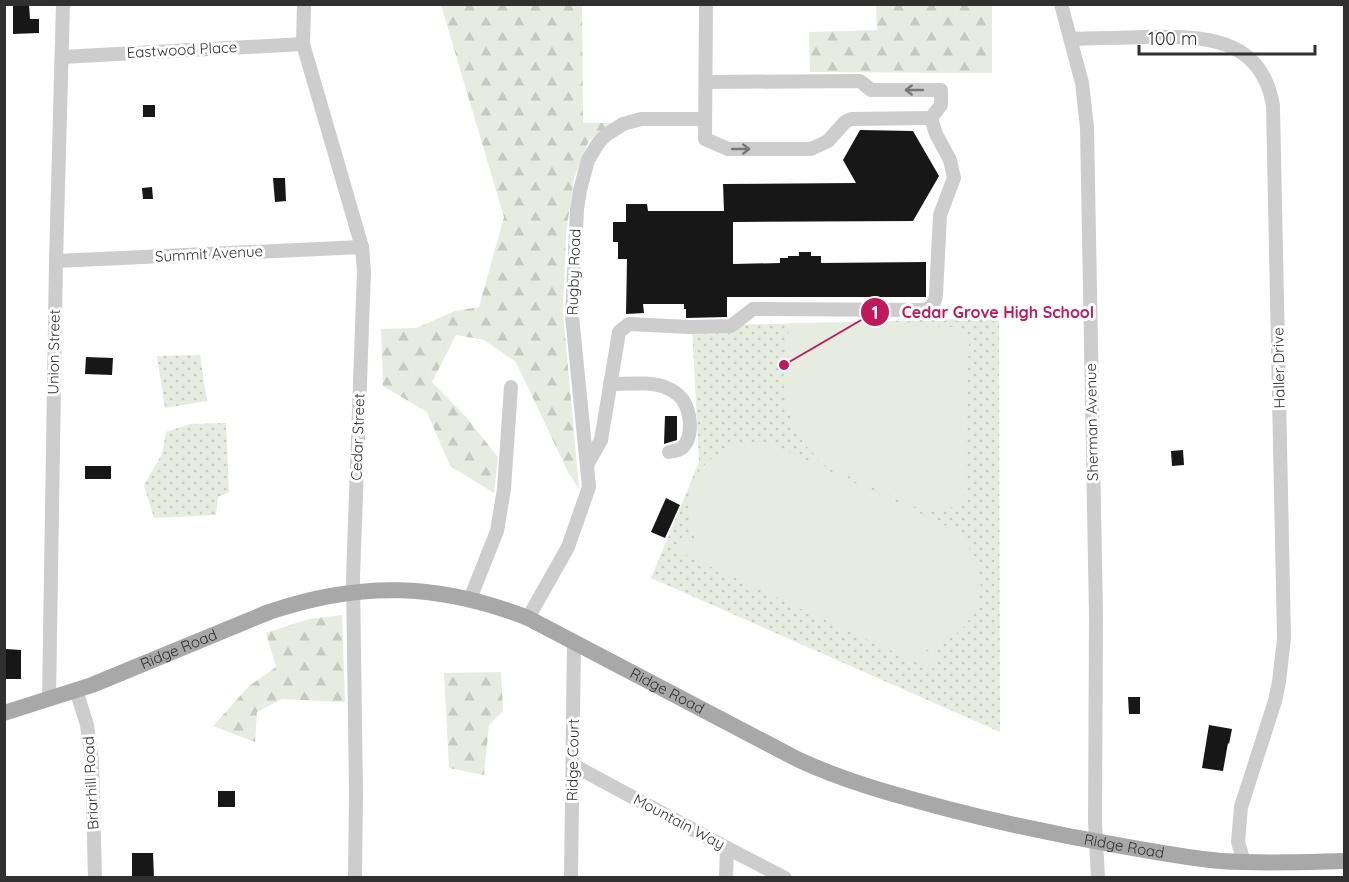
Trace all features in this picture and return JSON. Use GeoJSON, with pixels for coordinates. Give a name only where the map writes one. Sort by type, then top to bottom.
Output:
{"type":"FeatureCollection","features":[{"type":"Feature","properties":{"kind":"main road","name":"Ridge Road"},"geometry":{"type":"LineString","coordinates":[[4,713],[92,685],[310,599],[352,592],[411,590],[470,599],[528,618],[779,750],[833,775],[869,788],[1012,825],[1190,858],[1244,862],[1344,861]]}},
{"type":"Feature","properties":{"kind":"street","name":"Union Street"},"geometry":{"type":"LineString","coordinates":[[49,699],[56,261],[63,4]]}},
{"type":"Feature","properties":{"kind":"street","name":"Cedar Street"},"geometry":{"type":"LineString","coordinates":[[304,4],[303,44],[362,247],[364,271],[352,592],[356,793],[355,878]]}},
{"type":"Feature","properties":{"kind":"street"},"geometry":{"type":"LineString","coordinates":[[706,4],[705,139],[728,149],[811,149],[828,141],[850,119],[930,118],[941,105],[941,90],[871,90],[860,81],[706,82]]}},
{"type":"Feature","properties":{"kind":"street","name":"Sherman Avenue"},"geometry":{"type":"LineString","coordinates":[[1061,4],[1082,83],[1087,128],[1096,604],[1095,822],[1098,878]]}},
{"type":"Feature","properties":{"kind":"street","name":"Haller Drive"},"geometry":{"type":"LineString","coordinates":[[1071,39],[1185,36],[1220,43],[1240,51],[1257,65],[1272,95],[1284,638],[1275,701],[1241,807],[1238,842],[1244,862]]}},
{"type":"Feature","properties":{"kind":"street","name":"Eastwood Place"},"geometry":{"type":"LineString","coordinates":[[62,57],[303,44]]}},
{"type":"Feature","properties":{"kind":"street"},"geometry":{"type":"LineString","coordinates":[[587,465],[601,440],[619,332],[629,324],[689,327],[731,326],[753,309],[921,310],[931,307],[936,295],[940,215],[954,178],[950,160],[930,118]]}},
{"type":"Feature","properties":{"kind":"street","name":"Rugby Road"},"geometry":{"type":"LineString","coordinates":[[528,618],[568,547],[589,487],[572,316],[577,209],[588,160],[599,142],[623,124],[641,119],[705,119]]}},
{"type":"Feature","properties":{"kind":"street","name":"Summit Avenue"},"geometry":{"type":"LineString","coordinates":[[56,261],[362,247]]}},
{"type":"Feature","properties":{"kind":"street"},"geometry":{"type":"LineString","coordinates":[[610,384],[659,385],[674,392],[682,399],[689,418],[688,439],[683,447],[669,452]]}},
{"type":"Feature","properties":{"kind":"street"},"geometry":{"type":"LineString","coordinates":[[470,599],[497,531],[504,489],[511,387]]}},
{"type":"Feature","properties":{"kind":"street","name":"Ridge Court"},"geometry":{"type":"LineString","coordinates":[[571,878],[574,642]]}},
{"type":"Feature","properties":{"kind":"street","name":"Briarhill Road"},"geometry":{"type":"LineString","coordinates":[[76,690],[87,725],[92,761],[95,878]]}},
{"type":"Feature","properties":{"kind":"street","name":"Mountain Way"},"geometry":{"type":"LineString","coordinates":[[573,765],[785,878]]}},
{"type":"Feature","properties":{"kind":"street"},"geometry":{"type":"LineString","coordinates":[[726,878],[727,848]]}},
{"type":"Feature","properties":{"kind":"green space"},"geometry":{"type":"Polygon","coordinates":[[[441,5],[582,5],[583,123],[613,123],[589,140],[574,179],[566,233],[563,312],[579,489],[568,472],[516,362],[484,340],[456,335],[432,382],[466,417],[498,457],[494,493],[450,466],[427,412],[383,386],[381,329],[416,328],[455,311],[479,307],[504,217],[441,5]]]}},
{"type":"Feature","properties":{"kind":"green space"},"geometry":{"type":"Polygon","coordinates":[[[876,5],[992,5],[992,73],[810,72],[809,32],[877,30],[876,5]]]}},
{"type":"Feature","properties":{"kind":"green space"},"geometry":{"type":"Polygon","coordinates":[[[999,318],[1000,732],[651,578],[699,462],[692,326],[999,318]]]}},
{"type":"Feature","properties":{"kind":"green space"},"geometry":{"type":"Polygon","coordinates":[[[790,323],[957,327],[966,331],[969,341],[964,503],[940,509],[915,507],[822,464],[801,439],[788,411],[784,368],[790,323]]]}},
{"type":"Feature","properties":{"kind":"green space"},"geometry":{"type":"Polygon","coordinates":[[[200,355],[207,401],[165,408],[157,356],[200,355]]]}},
{"type":"Feature","properties":{"kind":"green space"},"geometry":{"type":"Polygon","coordinates":[[[226,423],[229,492],[218,497],[216,515],[154,518],[144,485],[162,454],[166,432],[190,424],[226,423]]]}},
{"type":"Feature","properties":{"kind":"green space"},"geometry":{"type":"Polygon","coordinates":[[[756,442],[778,447],[941,523],[960,537],[973,554],[979,573],[980,592],[974,611],[963,627],[947,641],[925,650],[938,656],[932,670],[677,551],[683,537],[696,542],[690,524],[688,506],[697,475],[707,462],[721,452],[737,445],[756,442]]]}},
{"type":"Feature","properties":{"kind":"green space"},"geometry":{"type":"Polygon","coordinates":[[[342,615],[345,702],[282,699],[257,712],[255,742],[213,726],[249,686],[276,667],[266,633],[309,619],[342,615]]]}},
{"type":"Feature","properties":{"kind":"green space"},"geometry":{"type":"Polygon","coordinates":[[[501,672],[503,711],[489,725],[484,775],[449,768],[444,673],[501,672]]]}},
{"type":"Feature","properties":{"kind":"building"},"geometry":{"type":"Polygon","coordinates":[[[13,4],[29,4],[30,19],[39,19],[39,33],[13,34],[13,4]]]}},
{"type":"Feature","properties":{"kind":"building"},"geometry":{"type":"Polygon","coordinates":[[[143,105],[155,105],[155,117],[143,117],[143,105]]]}},
{"type":"Feature","properties":{"kind":"building"},"geometry":{"type":"Polygon","coordinates":[[[860,130],[913,131],[939,176],[913,221],[733,222],[733,264],[780,263],[780,258],[799,256],[799,252],[811,252],[811,256],[821,256],[821,263],[926,262],[926,297],[727,297],[727,317],[686,318],[684,304],[643,304],[644,313],[626,314],[627,259],[618,259],[618,242],[613,242],[613,222],[626,222],[626,204],[647,204],[648,211],[724,211],[723,184],[856,183],[843,160],[860,130]]]}},
{"type":"Feature","properties":{"kind":"building"},"geometry":{"type":"Polygon","coordinates":[[[273,178],[285,178],[286,201],[275,202],[273,178]]]}},
{"type":"Feature","properties":{"kind":"building"},"geometry":{"type":"Polygon","coordinates":[[[152,187],[153,199],[143,199],[142,188],[152,187]]]}},
{"type":"Feature","properties":{"kind":"building"},"geometry":{"type":"Polygon","coordinates":[[[86,357],[113,358],[112,375],[85,374],[86,357]]]}},
{"type":"Feature","properties":{"kind":"building"},"geometry":{"type":"Polygon","coordinates":[[[665,416],[677,416],[677,440],[664,444],[665,416]]]}},
{"type":"Feature","properties":{"kind":"building"},"geometry":{"type":"Polygon","coordinates":[[[1183,450],[1184,465],[1172,466],[1171,451],[1183,450]]]}},
{"type":"Feature","properties":{"kind":"building"},"geometry":{"type":"Polygon","coordinates":[[[85,466],[111,466],[111,479],[85,479],[85,466]]]}},
{"type":"Feature","properties":{"kind":"building"},"geometry":{"type":"Polygon","coordinates":[[[666,498],[680,505],[665,538],[651,532],[666,498]]]}},
{"type":"Feature","properties":{"kind":"building"},"geometry":{"type":"Polygon","coordinates":[[[6,649],[21,650],[21,679],[5,679],[6,649]]]}},
{"type":"Feature","properties":{"kind":"building"},"geometry":{"type":"Polygon","coordinates":[[[1128,697],[1140,697],[1140,714],[1129,714],[1128,697]]]}},
{"type":"Feature","properties":{"kind":"building"},"geometry":{"type":"Polygon","coordinates":[[[1209,725],[1232,729],[1223,771],[1202,768],[1209,725]]]}},
{"type":"Feature","properties":{"kind":"building"},"geometry":{"type":"Polygon","coordinates":[[[218,791],[235,791],[235,807],[218,807],[218,791]]]}},
{"type":"Feature","properties":{"kind":"building"},"geometry":{"type":"Polygon","coordinates":[[[132,853],[153,853],[154,878],[132,878],[132,853]]]}},
{"type":"Feature","properties":{"kind":"place","name":"Cedar Grove High School"},"geometry":{"type":"Point","coordinates":[784,365]}}]}
